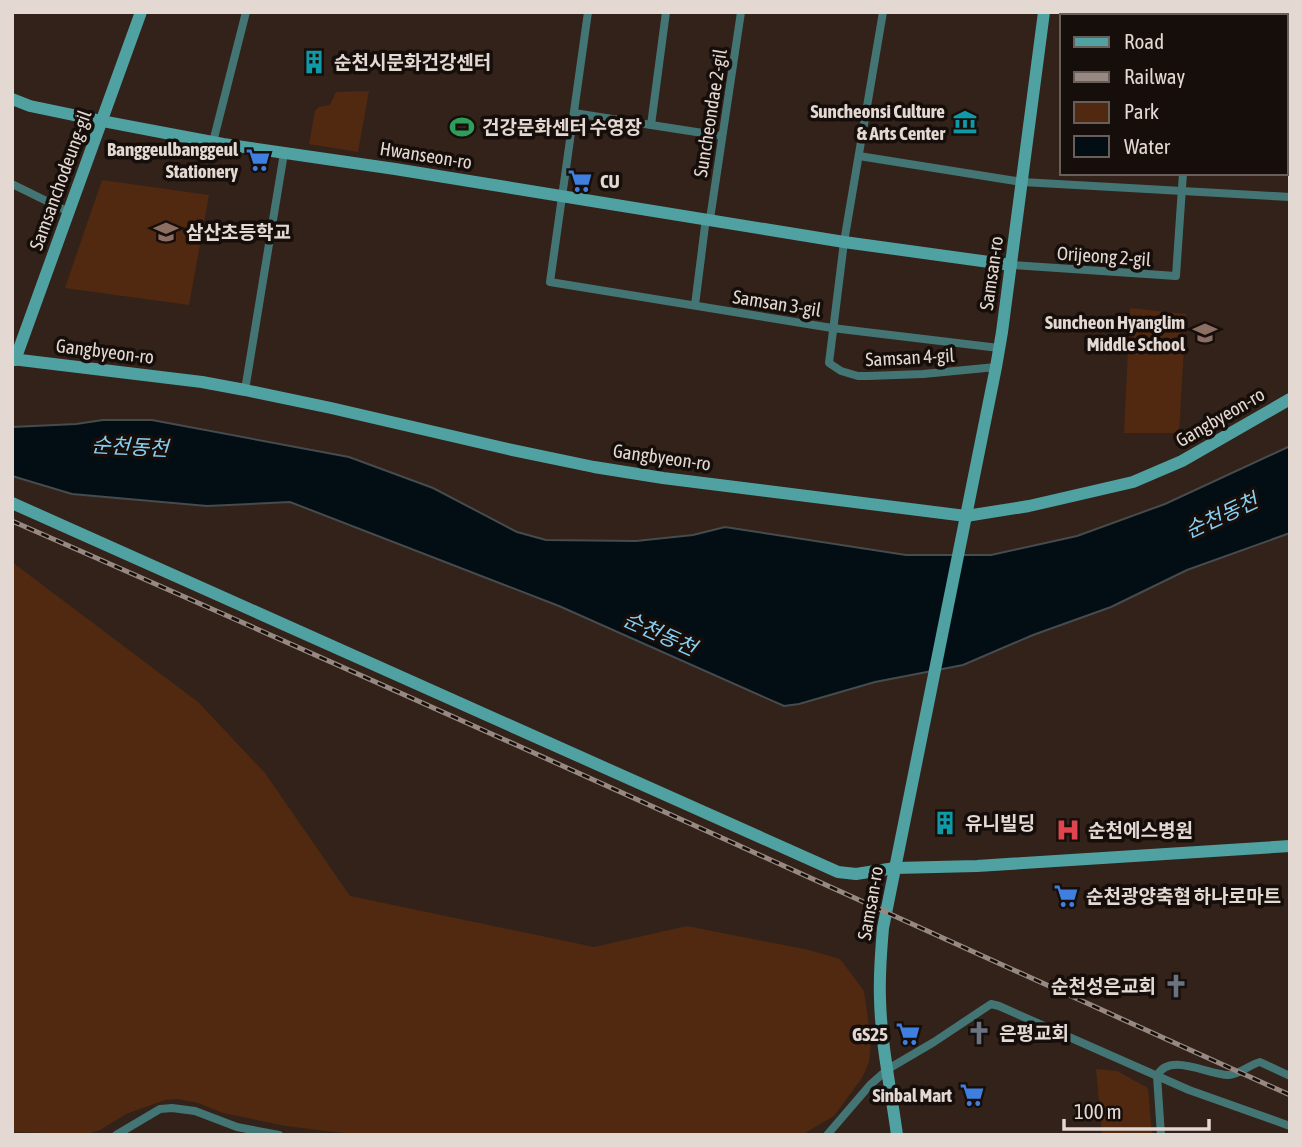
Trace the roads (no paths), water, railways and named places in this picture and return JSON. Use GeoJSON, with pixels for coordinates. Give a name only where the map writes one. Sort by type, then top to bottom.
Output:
{"type":"FeatureCollection","features":[{"type":"Feature","properties":{"kind":"street","name":"Samsanchodeung-gil"},"geometry":{"type":"LineString","coordinates":[[14,360],[141,12]]}},
{"type":"Feature","properties":{"kind":"street"},"geometry":{"type":"LineString","coordinates":[[213,142],[246,12]]}},
{"type":"Feature","properties":{"kind":"street"},"geometry":{"type":"LineString","coordinates":[[562,196],[588,12]]}},
{"type":"Feature","properties":{"kind":"street"},"geometry":{"type":"LineString","coordinates":[[651,125],[666,12]]}},
{"type":"Feature","properties":{"kind":"street","name":"Suncheondae 2-gil"},"geometry":{"type":"LineString","coordinates":[[708,218],[741,12]]}},
{"type":"Feature","properties":{"kind":"street"},"geometry":{"type":"LineString","coordinates":[[832,328],[883,12]]}},
{"type":"Feature","properties":{"kind":"street","name":"Samsan-ro"},"geometry":{"type":"LineString","coordinates":[[897,1135],[882,1033],[879,978],[883,928],[996,367],[1044,12]]}},
{"type":"Feature","properties":{"kind":"street","name":"Hwanseon-ro"},"geometry":{"type":"LineString","coordinates":[[12,99],[30,106],[213,142],[708,218],[844,242],[1011,265]]}},
{"type":"Feature","properties":{"kind":"street"},"geometry":{"type":"LineString","coordinates":[[574,113],[722,136]]}},
{"type":"Feature","properties":{"kind":"street"},"geometry":{"type":"LineString","coordinates":[[245,390],[284,153]]}},
{"type":"Feature","properties":{"kind":"street"},"geometry":{"type":"LineString","coordinates":[[859,156],[1022,182],[1290,197]]}},
{"type":"Feature","properties":{"kind":"street","name":"Orijeong 2-gil"},"geometry":{"type":"LineString","coordinates":[[1011,265],[1176,276],[1183,175]]}},
{"type":"Feature","properties":{"kind":"street"},"geometry":{"type":"LineString","coordinates":[[12,184],[68,212]]}},
{"type":"Feature","properties":{"kind":"street","name":"Samsan 3-gil"},"geometry":{"type":"LineString","coordinates":[[562,196],[550,282],[832,328],[999,348]]}},
{"type":"Feature","properties":{"kind":"street"},"geometry":{"type":"LineString","coordinates":[[695,305],[708,218]]}},
{"type":"Feature","properties":{"kind":"street","name":"Samsan 4-gil"},"geometry":{"type":"LineString","coordinates":[[832,328],[829,363],[841,372],[868,376],[996,367]]}},
{"type":"Feature","properties":{"kind":"street","name":"Gangbyeon-ro"},"geometry":{"type":"LineString","coordinates":[[14,360],[245,390],[594,467],[966,516],[1029,506],[1133,482],[1182,461],[1290,399]]}},
{"type":"Feature","properties":{"kind":"street"},"geometry":{"type":"LineString","coordinates":[[17,505],[838,873],[1290,846]]}},
{"type":"Feature","properties":{"kind":"street"},"geometry":{"type":"LineString","coordinates":[[827,1135],[870,1085],[888,1069],[991,1004],[1189,1090],[1290,1126]]}},
{"type":"Feature","properties":{"kind":"street"},"geometry":{"type":"LineString","coordinates":[[1161,1135],[1157,1076],[1162,1069],[1180,1065],[1230,1075],[1257,1062],[1290,1076]]}},
{"type":"Feature","properties":{"kind":"street"},"geometry":{"type":"LineString","coordinates":[[116,1135],[160,1109],[172,1108],[195,1111],[237,1127],[279,1135]]}},
{"type":"Feature","properties":{"kind":"water","name":"순천동천"},"geometry":{"type":"Polygon","coordinates":[[[103,420],[152,420],[349,457],[433,488],[517,532],[546,540],[636,541],[693,535],[725,527],[906,555],[991,555],[1077,536],[1165,504],[1290,446],[1290,533],[1187,570],[1111,607],[1033,635],[963,665],[875,682],[784,706],[559,606],[290,502],[207,506],[72,494],[12,476],[12,427],[103,420]]]}},
{"type":"Feature","properties":{"kind":"railway"},"geometry":{"type":"LineString","coordinates":[[12,521],[492,734],[1290,1095]]}},
{"type":"Feature","properties":{"kind":"place","name":"순천시문화건강센터"},"geometry":{"type":"Point","coordinates":[314,62]}},
{"type":"Feature","properties":{"kind":"place","name":"Suncheonsi Culture & Arts Center"},"geometry":{"type":"Point","coordinates":[965,122]}},
{"type":"Feature","properties":{"kind":"place","name":"건강문화센터 수영장"},"geometry":{"type":"Point","coordinates":[462,127]}},
{"type":"Feature","properties":{"kind":"place","name":"Banggeulbanggeul Stationery"},"geometry":{"type":"Point","coordinates":[258,160]}},
{"type":"Feature","properties":{"kind":"place","name":"CU"},"geometry":{"type":"Point","coordinates":[580,181]}},
{"type":"Feature","properties":{"kind":"place","name":"삼산초등학교"},"geometry":{"type":"Point","coordinates":[166,232]}},
{"type":"Feature","properties":{"kind":"place","name":"Suncheon Hyanglim Middle School"},"geometry":{"type":"Point","coordinates":[1205,333]}},
{"type":"Feature","properties":{"kind":"place","name":"유니빌딩"},"geometry":{"type":"Point","coordinates":[945,823]}},
{"type":"Feature","properties":{"kind":"place","name":"순천에스병원"},"geometry":{"type":"Point","coordinates":[1068,830]}},
{"type":"Feature","properties":{"kind":"place","name":"순천광양축협 하나로마트"},"geometry":{"type":"Point","coordinates":[1066,896]}},
{"type":"Feature","properties":{"kind":"place","name":"순천성은교회"},"geometry":{"type":"Point","coordinates":[1176,986]}},
{"type":"Feature","properties":{"kind":"place","name":"은평교회"},"geometry":{"type":"Point","coordinates":[979,1033]}},
{"type":"Feature","properties":{"kind":"place","name":"GS25"},"geometry":{"type":"Point","coordinates":[908,1034]}},
{"type":"Feature","properties":{"kind":"place","name":"Sinbal Mart"},"geometry":{"type":"Point","coordinates":[972,1095]}}]}
